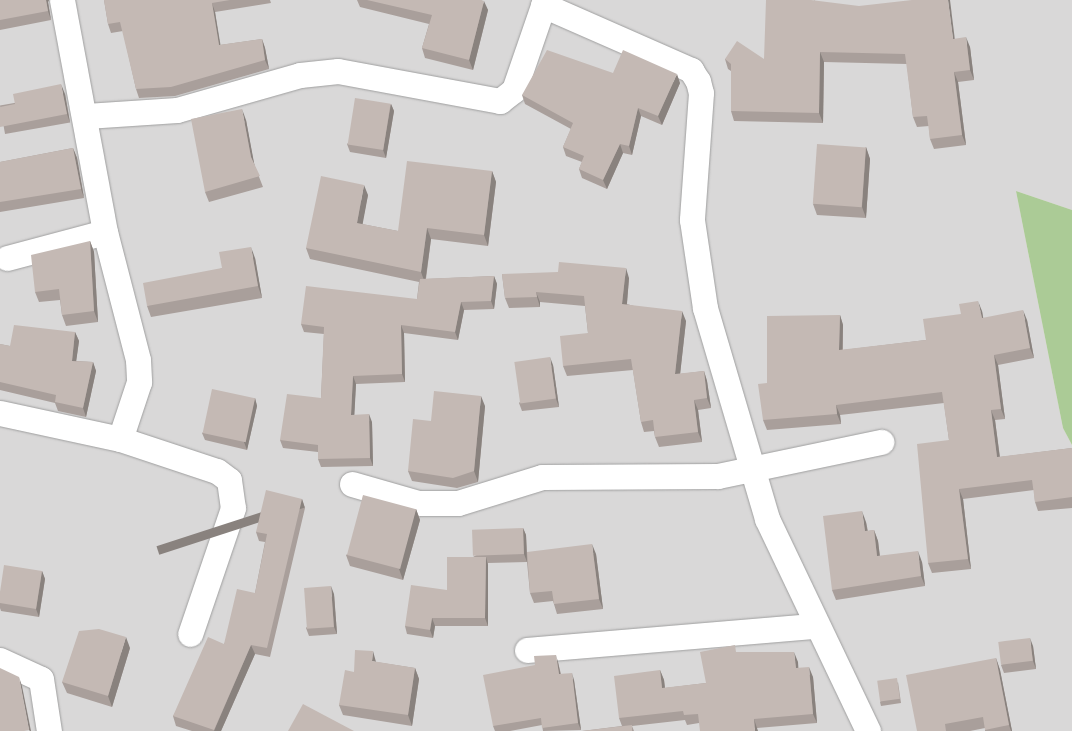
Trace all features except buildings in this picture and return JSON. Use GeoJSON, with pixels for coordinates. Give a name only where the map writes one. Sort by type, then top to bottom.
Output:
{"type":"FeatureCollection","features":[{"type":"Feature","properties":{"kind":"street"},"geometry":{"type":"LineString","coordinates":[[62,0],[86,116],[105,232],[138,360],[139,382],[120,439]]}},
{"type":"Feature","properties":{"kind":"street"},"geometry":{"type":"LineString","coordinates":[[86,116],[178,110],[300,75],[338,71],[500,100],[514,90],[544,2],[691,70],[698,81],[701,92],[693,243],[705,308],[767,519],[815,626],[868,731]]}},
{"type":"Feature","properties":{"kind":"street"},"geometry":{"type":"LineString","coordinates":[[7,258],[105,232]]}},
{"type":"Feature","properties":{"kind":"street"},"geometry":{"type":"LineString","coordinates":[[0,413],[120,439],[217,471],[234,494],[190,634]]}},
{"type":"Feature","properties":{"kind":"street"},"geometry":{"type":"LineString","coordinates":[[352,484],[418,503],[458,503],[542,477],[718,476],[881,442]]}},
{"type":"Feature","properties":{"kind":"street"},"geometry":{"type":"LineString","coordinates":[[528,650],[815,626]]}},
{"type":"Feature","properties":{"kind":"street"},"geometry":{"type":"LineString","coordinates":[[0,660],[41,679],[49,731]]}},
{"type":"Feature","properties":{"kind":"shaded area"},"geometry":{"type":"Polygon","coordinates":[[[0,0],[1072,0],[1072,210],[1016,191],[1063,428],[1072,445],[1072,731],[0,731],[0,0]]]}},
{"type":"Feature","properties":{"kind":"green space"},"geometry":{"type":"Polygon","coordinates":[[[1016,191],[1072,210],[1072,445],[1063,428],[1016,191]]]}}]}
